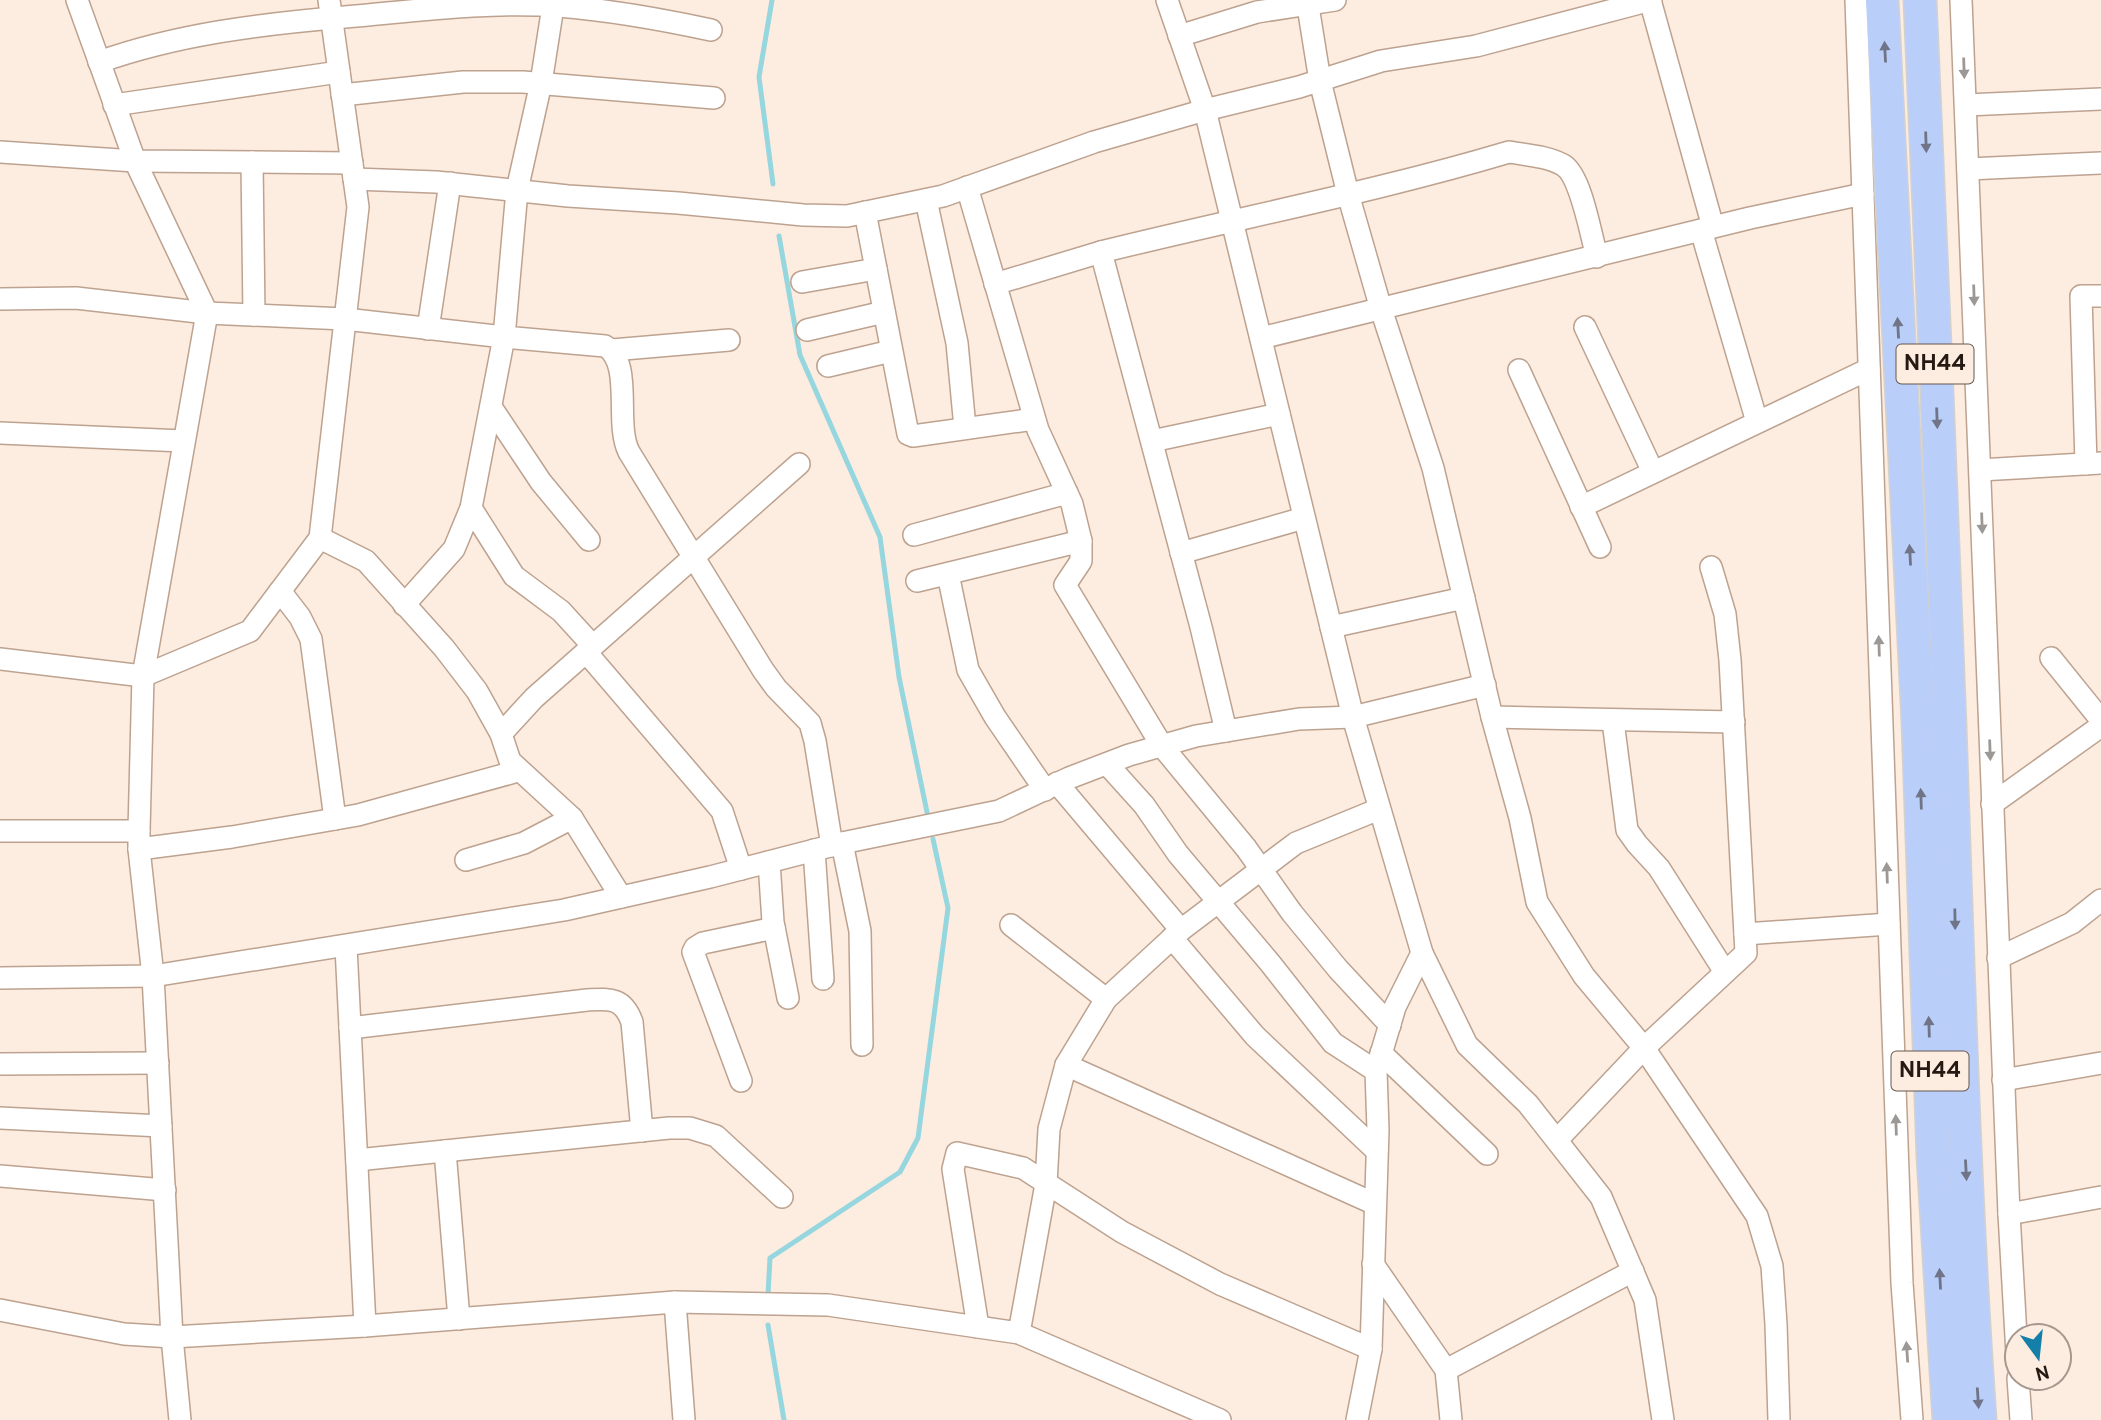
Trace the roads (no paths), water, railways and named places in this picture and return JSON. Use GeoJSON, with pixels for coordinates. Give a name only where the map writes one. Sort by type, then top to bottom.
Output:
{"type":"FeatureCollection","features":[{"type":"Feature","properties":{"kind":"highway","name":"NH44"},"geometry":{"type":"LineString","coordinates":[[1882,0],[1918,721],[1933,1156],[1949,1420]]}},
{"type":"Feature","properties":{"kind":"highway","name":"NH44"},"geometry":{"type":"LineString","coordinates":[[1920,0],[1956,937],[1980,1420]]}},
{"type":"Feature","properties":{"kind":"street"},"geometry":{"type":"LineString","coordinates":[[77,0],[135,161],[207,313],[144,676],[139,840],[153,976],[172,1337],[180,1420]]}},
{"type":"Feature","properties":{"kind":"street"},"geometry":{"type":"LineString","coordinates":[[1167,0],[1205,110],[1353,717],[1422,953],[1467,1045],[1528,1104],[1601,1197],[1645,1300],[1663,1420]]}},
{"type":"Feature","properties":{"kind":"street"},"geometry":{"type":"LineString","coordinates":[[1180,36],[1257,12],[1308,2],[1335,0]]}},
{"type":"Feature","properties":{"kind":"street"},"geometry":{"type":"LineString","coordinates":[[0,152],[135,161],[252,162],[517,190],[803,215],[847,216],[926,200],[1094,142],[1381,61],[1476,46],[1650,0],[1757,422]]}},
{"type":"Feature","properties":{"kind":"street"},"geometry":{"type":"LineString","coordinates":[[1856,0],[1902,1283],[1912,1420]]}},
{"type":"Feature","properties":{"kind":"street"},"geometry":{"type":"LineString","coordinates":[[1961,0],[2008,1214],[2015,1322]]}},
{"type":"Feature","properties":{"kind":"street"},"geometry":{"type":"LineString","coordinates":[[1308,2],[1320,80],[1348,194],[1381,309],[1433,468],[1492,717],[1520,818],[1538,902],[1584,976],[1644,1048],[1757,1216],[1772,1266],[1779,1420]]}},
{"type":"Feature","properties":{"kind":"street"},"geometry":{"type":"LineString","coordinates":[[99,62],[141,47],[330,9],[554,3],[634,14],[710,30]]}},
{"type":"Feature","properties":{"kind":"street"},"geometry":{"type":"LineString","coordinates":[[404,605],[454,549],[471,508],[504,337],[517,190],[541,83],[554,3]]}},
{"type":"Feature","properties":{"kind":"street"},"geometry":{"type":"LineString","coordinates":[[0,659],[144,676],[250,631],[320,538],[358,207],[330,9]]}},
{"type":"Feature","properties":{"kind":"street"},"geometry":{"type":"LineString","coordinates":[[114,105],[339,72]]}},
{"type":"Feature","properties":{"kind":"street"},"geometry":{"type":"LineString","coordinates":[[342,95],[463,82],[541,83],[714,98]]}},
{"type":"Feature","properties":{"kind":"street"},"geometry":{"type":"LineString","coordinates":[[1966,105],[2101,99]]}},
{"type":"Feature","properties":{"kind":"street"},"geometry":{"type":"LineString","coordinates":[[995,284],[1101,252],[1232,219],[1348,194],[1509,152],[1539,157],[1563,165],[1574,177],[1597,257]]}},
{"type":"Feature","properties":{"kind":"street"},"geometry":{"type":"LineString","coordinates":[[252,162],[254,315]]}},
{"type":"Feature","properties":{"kind":"street"},"geometry":{"type":"LineString","coordinates":[[1968,169],[2101,163]]}},
{"type":"Feature","properties":{"kind":"street"},"geometry":{"type":"LineString","coordinates":[[428,329],[450,183]]}},
{"type":"Feature","properties":{"kind":"street"},"geometry":{"type":"LineString","coordinates":[[967,187],[1034,419],[1067,493],[1082,541],[1081,561],[1065,585],[1162,746],[1338,970],[1390,1025]]}},
{"type":"Feature","properties":{"kind":"street"},"geometry":{"type":"LineString","coordinates":[[1261,338],[1707,229],[1863,194]]}},
{"type":"Feature","properties":{"kind":"street"},"geometry":{"type":"LineString","coordinates":[[926,200],[957,343],[965,428]]}},
{"type":"Feature","properties":{"kind":"street"},"geometry":{"type":"LineString","coordinates":[[865,212],[908,434],[912,436],[1034,419]]}},
{"type":"Feature","properties":{"kind":"street"},"geometry":{"type":"LineString","coordinates":[[1101,252],[1226,731]]}},
{"type":"Feature","properties":{"kind":"street"},"geometry":{"type":"LineString","coordinates":[[802,282],[876,269]]}},
{"type":"Feature","properties":{"kind":"street"},"geometry":{"type":"LineString","coordinates":[[1980,470],[2094,463],[2081,296],[2101,296]]}},
{"type":"Feature","properties":{"kind":"street"},"geometry":{"type":"LineString","coordinates":[[0,299],[76,298],[207,313],[345,320],[605,346],[612,350],[616,354],[620,369],[625,444],[692,558],[770,680],[810,723],[815,741],[829,846],[823,979]]}},
{"type":"Feature","properties":{"kind":"street"},"geometry":{"type":"LineString","coordinates":[[807,330],[884,312]]}},
{"type":"Feature","properties":{"kind":"street"},"geometry":{"type":"LineString","coordinates":[[1585,327],[1653,472]]}},
{"type":"Feature","properties":{"kind":"street"},"geometry":{"type":"LineString","coordinates":[[612,350],[729,340]]}},
{"type":"Feature","properties":{"kind":"street"},"geometry":{"type":"LineString","coordinates":[[828,366],[891,351]]}},
{"type":"Feature","properties":{"kind":"street"},"geometry":{"type":"LineString","coordinates":[[1581,507],[1869,369]]}},
{"type":"Feature","properties":{"kind":"street"},"geometry":{"type":"LineString","coordinates":[[1518,370],[1600,547]]}},
{"type":"Feature","properties":{"kind":"street"},"geometry":{"type":"LineString","coordinates":[[491,407],[541,482],[589,540]]}},
{"type":"Feature","properties":{"kind":"street"},"geometry":{"type":"LineString","coordinates":[[1152,441],[1279,414]]}},
{"type":"Feature","properties":{"kind":"street"},"geometry":{"type":"LineString","coordinates":[[0,433],[183,441]]}},
{"type":"Feature","properties":{"kind":"street"},"geometry":{"type":"LineString","coordinates":[[501,734],[534,698],[799,464]]}},
{"type":"Feature","properties":{"kind":"street"},"geometry":{"type":"LineString","coordinates":[[914,535],[1067,493]]}},
{"type":"Feature","properties":{"kind":"street"},"geometry":{"type":"LineString","coordinates":[[471,508],[514,576],[561,611],[722,811],[741,869]]}},
{"type":"Feature","properties":{"kind":"street"},"geometry":{"type":"LineString","coordinates":[[1181,552],[1304,518]]}},
{"type":"Feature","properties":{"kind":"street"},"geometry":{"type":"LineString","coordinates":[[320,538],[366,561],[444,648],[477,691],[501,734],[510,761],[572,818],[621,897]]}},
{"type":"Feature","properties":{"kind":"street"},"geometry":{"type":"LineString","coordinates":[[917,582],[1082,541]]}},
{"type":"Feature","properties":{"kind":"street"},"geometry":{"type":"LineString","coordinates":[[1557,1140],[1644,1048],[1746,953],[1734,722],[1725,614],[1712,567]]}},
{"type":"Feature","properties":{"kind":"street"},"geometry":{"type":"LineString","coordinates":[[948,574],[968,670],[995,717],[1177,934],[1255,1036],[1377,1151]]}},
{"type":"Feature","properties":{"kind":"street"},"geometry":{"type":"LineString","coordinates":[[280,591],[300,617],[311,639],[335,819]]}},
{"type":"Feature","properties":{"kind":"street"},"geometry":{"type":"LineString","coordinates":[[1331,627],[1464,598]]}},
{"type":"Feature","properties":{"kind":"street"},"geometry":{"type":"LineString","coordinates":[[2051,658],[2101,720]]}},
{"type":"Feature","properties":{"kind":"street"},"geometry":{"type":"LineString","coordinates":[[0,978],[153,976],[550,913],[829,846],[999,811],[1107,764],[1196,736],[1299,719],[1353,717],[1485,685]]}},
{"type":"Feature","properties":{"kind":"street"},"geometry":{"type":"LineString","coordinates":[[1492,717],[1734,722]]}},
{"type":"Feature","properties":{"kind":"street"},"geometry":{"type":"LineString","coordinates":[[1613,721],[1627,830],[1659,868],[1725,972]]}},
{"type":"Feature","properties":{"kind":"street"},"geometry":{"type":"LineString","coordinates":[[1992,804],[2101,726]]}},
{"type":"Feature","properties":{"kind":"street"},"geometry":{"type":"LineString","coordinates":[[1107,764],[1144,805],[1178,854],[1333,1043],[1378,1062],[1487,1154]]}},
{"type":"Feature","properties":{"kind":"street"},"geometry":{"type":"LineString","coordinates":[[0,831],[139,840],[232,837],[358,815],[518,771]]}},
{"type":"Feature","properties":{"kind":"street"},"geometry":{"type":"LineString","coordinates":[[1019,1333],[1046,1184],[1049,1129],[1066,1065],[1106,999],[1177,934],[1296,843],[1379,809]]}},
{"type":"Feature","properties":{"kind":"street"},"geometry":{"type":"LineString","coordinates":[[466,860],[524,844],[572,818]]}},
{"type":"Feature","properties":{"kind":"street"},"geometry":{"type":"LineString","coordinates":[[829,846],[860,931],[862,1045]]}},
{"type":"Feature","properties":{"kind":"street"},"geometry":{"type":"LineString","coordinates":[[769,862],[774,928],[788,998]]}},
{"type":"Feature","properties":{"kind":"street"},"geometry":{"type":"LineString","coordinates":[[1998,957],[2072,923],[2101,900]]}},
{"type":"Feature","properties":{"kind":"street"},"geometry":{"type":"LineString","coordinates":[[1745,934],[1889,924]]}},
{"type":"Feature","properties":{"kind":"street"},"geometry":{"type":"LineString","coordinates":[[1011,925],[1106,999]]}},
{"type":"Feature","properties":{"kind":"street"},"geometry":{"type":"LineString","coordinates":[[741,1081],[694,952],[695,948],[703,943],[774,928]]}},
{"type":"Feature","properties":{"kind":"street"},"geometry":{"type":"LineString","coordinates":[[346,947],[365,1326]]}},
{"type":"Feature","properties":{"kind":"street"},"geometry":{"type":"LineString","coordinates":[[1357,1420],[1371,1349],[1378,1062],[1395,1007],[1422,953]]}},
{"type":"Feature","properties":{"kind":"street"},"geometry":{"type":"LineString","coordinates":[[350,1028],[587,1000],[607,999],[619,1003],[625,1007],[632,1022],[642,1131]]}},
{"type":"Feature","properties":{"kind":"street"},"geometry":{"type":"LineString","coordinates":[[0,1064],[158,1063]]}},
{"type":"Feature","properties":{"kind":"street"},"geometry":{"type":"LineString","coordinates":[[2003,1080],[2101,1063]]}},
{"type":"Feature","properties":{"kind":"street"},"geometry":{"type":"LineString","coordinates":[[1066,1065],[1375,1205]]}},
{"type":"Feature","properties":{"kind":"street"},"geometry":{"type":"LineString","coordinates":[[0,1118],[161,1126]]}},
{"type":"Feature","properties":{"kind":"street"},"geometry":{"type":"LineString","coordinates":[[357,1160],[691,1128],[716,1136],[782,1198]]}},
{"type":"Feature","properties":{"kind":"street"},"geometry":{"type":"LineString","coordinates":[[445,1152],[459,1319]]}},
{"type":"Feature","properties":{"kind":"street"},"geometry":{"type":"LineString","coordinates":[[978,1327],[953,1169],[957,1153],[1023,1168],[1122,1232],[1220,1284],[1371,1349]]}},
{"type":"Feature","properties":{"kind":"street"},"geometry":{"type":"LineString","coordinates":[[0,1176],[164,1190]]}},
{"type":"Feature","properties":{"kind":"street"},"geometry":{"type":"LineString","coordinates":[[2008,1214],[2101,1198]]}},
{"type":"Feature","properties":{"kind":"street"},"geometry":{"type":"LineString","coordinates":[[1373,1264],[1446,1370],[1451,1420]]}},
{"type":"Feature","properties":{"kind":"street"},"geometry":{"type":"LineString","coordinates":[[1446,1370],[1633,1270]]}},
{"type":"Feature","properties":{"kind":"street"},"geometry":{"type":"LineString","coordinates":[[675,1302],[684,1420]]}},
{"type":"Feature","properties":{"kind":"street"},"geometry":{"type":"LineString","coordinates":[[0,1310],[124,1334],[172,1337],[365,1326],[675,1302],[828,1305],[1019,1333],[1198,1415],[1220,1420]]}},
{"type":"Feature","properties":{"kind":"street"},"geometry":{"type":"LineString","coordinates":[[2019,1392],[2021,1420]]}},
{"type":"Feature","properties":{"kind":"waterway"},"geometry":{"type":"LineString","coordinates":[[772,0],[759,77],[773,184]]}},
{"type":"Feature","properties":{"kind":"waterway"},"geometry":{"type":"LineString","coordinates":[[779,236],[800,355],[880,537],[899,677],[928,817]]}},
{"type":"Feature","properties":{"kind":"waterway"},"geometry":{"type":"LineString","coordinates":[[768,1295],[770,1258],[900,1172],[918,1138],[948,908],[933,839]]}},
{"type":"Feature","properties":{"kind":"waterway"},"geometry":{"type":"LineString","coordinates":[[768,1325],[784,1420]]}}]}
